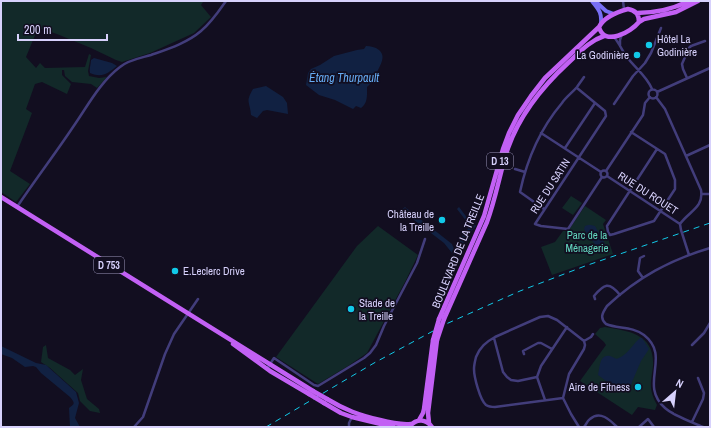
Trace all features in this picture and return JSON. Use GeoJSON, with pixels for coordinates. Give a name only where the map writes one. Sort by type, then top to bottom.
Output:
{"type":"FeatureCollection","features":[{"type":"Feature","properties":{"kind":"main road"},"geometry":{"type":"LineString","coordinates":[[592,1],[601,13],[602,17],[600,32],[604,36],[614,37],[622,34],[644,19],[676,12],[698,1]]}},
{"type":"Feature","properties":{"kind":"main road"},"geometry":{"type":"LineString","coordinates":[[595,1],[606,11],[614,14]]}},
{"type":"Feature","properties":{"kind":"main road"},"geometry":{"type":"LineString","coordinates":[[624,10],[631,10],[637,13],[648,12],[669,9],[680,6],[689,1]]}},
{"type":"Feature","properties":{"kind":"main road","name":"BOULEVARD DE LA TREILLE"},"geometry":{"type":"LineString","coordinates":[[419,420],[424,409],[435,340],[442,319],[484,216],[503,149],[518,115],[545,78],[600,25],[614,14],[624,10]]}},
{"type":"Feature","properties":{"kind":"main road"},"geometry":{"type":"LineString","coordinates":[[637,13],[639,22]]}},
{"type":"Feature","properties":{"kind":"main road","name":"BOULEVARD DE LA TREILLE"},"geometry":{"type":"LineString","coordinates":[[442,319],[488,218],[508,148],[520,122],[536,97],[553,77],[590,43],[604,36]]}},
{"type":"Feature","properties":{"kind":"main road","name":"D 753"},"geometry":{"type":"LineString","coordinates":[[1,198],[270,364],[341,413],[393,427]]}},
{"type":"Feature","properties":{"kind":"main road","name":"D 753"},"geometry":{"type":"LineString","coordinates":[[202,322],[270,371],[311,392]]}},
{"type":"Feature","properties":{"kind":"main road","name":"BOULEVARD DE LA TREILLE"},"geometry":{"type":"LineString","coordinates":[[430,425],[428,413],[435,340]]}},
{"type":"Feature","properties":{"kind":"main road","name":"D 753"},"geometry":{"type":"LineString","coordinates":[[325,401],[362,416],[396,424],[410,425]]}},
{"type":"Feature","properties":{"kind":"main road"},"geometry":{"type":"LineString","coordinates":[[410,425],[419,420],[424,420],[430,425]]}},
{"type":"Feature","properties":{"kind":"street"},"geometry":{"type":"LineString","coordinates":[[16,207],[57,152],[90,101],[120,66],[166,49],[197,34],[207,26],[226,1]]}},
{"type":"Feature","properties":{"kind":"street"},"geometry":{"type":"LineString","coordinates":[[623,1],[624,10]]}},
{"type":"Feature","properties":{"kind":"street"},"geometry":{"type":"LineString","coordinates":[[614,104],[651,54],[661,28]]}},
{"type":"Feature","properties":{"kind":"street"},"geometry":{"type":"LineString","coordinates":[[620,45],[622,34]]}},
{"type":"Feature","properties":{"kind":"street"},"geometry":{"type":"LineString","coordinates":[[614,37],[626,56],[639,69],[650,83],[652,89],[656,90],[657,92]]}},
{"type":"Feature","properties":{"kind":"street"},"geometry":{"type":"LineString","coordinates":[[687,78],[682,68],[682,64],[689,48],[705,41]]}},
{"type":"Feature","properties":{"kind":"street"},"geometry":{"type":"LineString","coordinates":[[657,92],[710,68]]}},
{"type":"Feature","properties":{"kind":"street"},"geometry":{"type":"LineString","coordinates":[[544,209],[520,192],[525,172],[533,149],[541,133],[555,111],[577,88],[584,77]]}},
{"type":"Feature","properties":{"kind":"street"},"geometry":{"type":"LineString","coordinates":[[565,148],[595,103],[577,88]]}},
{"type":"Feature","properties":{"kind":"street"},"geometry":{"type":"LineString","coordinates":[[606,171],[643,115],[645,103],[650,97],[649,92],[652,89]]}},
{"type":"Feature","properties":{"kind":"street"},"geometry":{"type":"LineString","coordinates":[[657,92],[658,94],[656,97],[665,109],[701,188],[702,194],[700,203],[680,224],[680,230],[689,255]]}},
{"type":"Feature","properties":{"kind":"street"},"geometry":{"type":"LineString","coordinates":[[650,97],[656,97]]}},
{"type":"Feature","properties":{"kind":"street","name":"RUE DU SATIN"},"geometry":{"type":"LineString","coordinates":[[595,103],[605,111],[606,116],[534,224],[568,229],[602,177]]}},
{"type":"Feature","properties":{"kind":"street"},"geometry":{"type":"LineString","coordinates":[[631,132],[665,154],[676,180],[675,189],[654,221],[610,235],[607,226],[657,149]]}},
{"type":"Feature","properties":{"kind":"street"},"geometry":{"type":"LineString","coordinates":[[541,133],[601,172]]}},
{"type":"Feature","properties":{"kind":"street"},"geometry":{"type":"LineString","coordinates":[[686,156],[710,145]]}},
{"type":"Feature","properties":{"kind":"street"},"geometry":{"type":"LineString","coordinates":[[515,169],[525,172]]}},
{"type":"Feature","properties":{"kind":"street","name":"RUE DU ROUET"},"geometry":{"type":"LineString","coordinates":[[607,176],[607,172],[602,170],[600,174],[602,177],[607,176],[680,224]]}},
{"type":"Feature","properties":{"kind":"street"},"geometry":{"type":"LineString","coordinates":[[702,194],[710,194]]}},
{"type":"Feature","properties":{"kind":"street"},"geometry":{"type":"LineString","coordinates":[[270,371],[268,367],[274,358],[314,385],[318,386],[370,353],[376,345],[384,326],[417,263],[425,239]]}},
{"type":"Feature","properties":{"kind":"street"},"geometry":{"type":"LineString","coordinates":[[703,427],[696,425],[668,410],[658,400],[653,386],[657,361],[649,339],[631,328],[608,325],[603,322],[602,316],[603,311],[607,306],[643,278],[659,268],[710,248]]}},
{"type":"Feature","properties":{"kind":"street"},"geometry":{"type":"LineString","coordinates":[[643,278],[638,271],[640,258],[644,256]]}},
{"type":"Feature","properties":{"kind":"street"},"geometry":{"type":"LineString","coordinates":[[595,299],[594,296],[602,286],[612,287],[620,295]]}},
{"type":"Feature","properties":{"kind":"street"},"geometry":{"type":"LineString","coordinates":[[134,427],[143,417],[155,380],[174,334],[198,299]]}},
{"type":"Feature","properties":{"kind":"street"},"geometry":{"type":"LineString","coordinates":[[563,398],[496,407],[486,405],[481,397],[475,377],[474,364],[477,354],[481,347],[487,342],[542,316],[551,317],[567,327],[586,344],[569,374],[563,398],[579,427]]}},
{"type":"Feature","properties":{"kind":"street"},"geometry":{"type":"LineString","coordinates":[[692,345],[704,333],[710,323]]}},
{"type":"Feature","properties":{"kind":"street"},"geometry":{"type":"LineString","coordinates":[[545,400],[537,376],[541,366],[567,327]]}},
{"type":"Feature","properties":{"kind":"street"},"geometry":{"type":"LineString","coordinates":[[584,341],[593,334]]}},
{"type":"Feature","properties":{"kind":"street"},"geometry":{"type":"LineString","coordinates":[[494,338],[503,372],[507,377],[518,381],[537,376]]}},
{"type":"Feature","properties":{"kind":"street"},"geometry":{"type":"LineString","coordinates":[[524,354],[523,351],[538,343],[542,343],[552,350]]}},
{"type":"Feature","properties":{"kind":"street"},"geometry":{"type":"LineString","coordinates":[[692,422],[703,399],[704,393],[698,378]]}},
{"type":"Feature","properties":{"kind":"street"},"geometry":{"type":"LineString","coordinates":[[584,427],[590,419],[594,416],[600,415],[607,418],[617,427]]}},
{"type":"Feature","properties":{"kind":"street"},"geometry":{"type":"LineString","coordinates":[[349,427],[352,417]]}},
{"type":"Feature","properties":{"kind":"street"},"geometry":{"type":"LineString","coordinates":[[638,427],[648,419],[656,426]]}},
{"type":"Feature","properties":{"kind":"green space"},"geometry":{"type":"Polygon","coordinates":[[[1,1],[202,1],[203,2],[201,5],[211,17],[194,33],[150,53],[122,62],[57,34],[38,28],[26,57],[36,68],[40,63],[45,68],[85,67],[89,54],[91,55],[88,71],[89,76],[99,78],[107,77],[97,88],[91,84],[72,82],[65,76],[64,70],[62,70],[62,75],[71,84],[67,94],[42,82],[35,84],[26,109],[32,113],[10,171],[30,184],[16,202],[1,192],[1,1]]]}},
{"type":"Feature","properties":{"kind":"green space"},"geometry":{"type":"Polygon","coordinates":[[[571,196],[582,203],[573,215],[562,208],[571,196]]]}},
{"type":"Feature","properties":{"kind":"green space","name":"Parc de la Ménagerie"},"geometry":{"type":"Polygon","coordinates":[[[585,206],[606,220],[603,224],[613,254],[552,275],[541,247],[555,242],[563,231],[568,231],[585,206]]]}},
{"type":"Feature","properties":{"kind":"green space","name":"Stade de la Treille"},"geometry":{"type":"Polygon","coordinates":[[[378,226],[418,255],[367,353],[318,384],[276,357],[357,246],[378,226]]]}},
{"type":"Feature","properties":{"kind":"green space"},"geometry":{"type":"Polygon","coordinates":[[[605,327],[623,330],[639,336],[650,347],[653,366],[651,390],[657,405],[655,410],[638,407],[632,415],[580,381],[606,345],[595,334],[600,328],[605,327]]]}},
{"type":"Feature","properties":{"kind":"green space"},"geometry":{"type":"Polygon","coordinates":[[[46,345],[48,358],[70,370],[75,375],[83,369],[81,380],[87,399],[99,409],[100,413],[90,411],[80,401],[78,393],[41,362],[43,347],[46,345]]]}},
{"type":"Feature","properties":{"kind":"water","name":"Étang Thurpault"},"geometry":{"type":"Polygon","coordinates":[[[366,46],[377,49],[381,52],[383,57],[375,77],[367,87],[366,101],[361,108],[356,106],[353,109],[335,100],[319,95],[306,85],[308,73],[311,69],[334,56],[364,49],[366,46]]]}},
{"type":"Feature","properties":{"kind":"water"},"geometry":{"type":"Polygon","coordinates":[[[94,58],[117,66],[101,75],[90,73],[91,60],[94,58]]]}},
{"type":"Feature","properties":{"kind":"water"},"geometry":{"type":"Polygon","coordinates":[[[266,86],[283,97],[287,103],[288,114],[267,110],[263,111],[257,118],[251,115],[249,97],[253,89],[266,86]]]}},
{"type":"Feature","properties":{"kind":"water"},"geometry":{"type":"Polygon","coordinates":[[[405,207],[452,244],[454,249],[470,226],[457,209],[459,207],[471,223],[474,223],[476,226],[469,234],[458,254],[455,255],[444,243],[401,210],[405,207]]]}},
{"type":"Feature","properties":{"kind":"water"},"geometry":{"type":"Polygon","coordinates":[[[585,226],[595,226],[605,244],[605,249],[600,250],[589,237],[584,229],[585,226]]]}},
{"type":"Feature","properties":{"kind":"water"},"geometry":{"type":"Polygon","coordinates":[[[640,338],[642,338],[649,349],[641,361],[630,390],[627,392],[621,392],[598,375],[602,359],[606,356],[616,359],[619,358],[640,338]]]}},
{"type":"Feature","properties":{"kind":"water"},"geometry":{"type":"Polygon","coordinates":[[[1,346],[36,363],[46,365],[76,392],[79,403],[75,418],[80,427],[70,427],[69,408],[74,403],[70,397],[36,367],[25,367],[12,358],[1,354],[1,346]]]}},
{"type":"Feature","properties":{"kind":"railway"},"geometry":{"type":"LineString","coordinates":[[266,427],[374,363],[446,324],[520,291],[585,266],[710,223]]}},
{"type":"Feature","properties":{"kind":"place","name":"Hôtel La Godinière"},"geometry":{"type":"Point","coordinates":[649,45]}},
{"type":"Feature","properties":{"kind":"place","name":"La Godinière"},"geometry":{"type":"Point","coordinates":[637,55]}},
{"type":"Feature","properties":{"kind":"place","name":"Château de la Treille"},"geometry":{"type":"Point","coordinates":[442,220]}},
{"type":"Feature","properties":{"kind":"place","name":"E.Leclerc Drive"},"geometry":{"type":"Point","coordinates":[175,271]}},
{"type":"Feature","properties":{"kind":"place","name":"Stade de la Treille"},"geometry":{"type":"Point","coordinates":[351,309]}},
{"type":"Feature","properties":{"kind":"place","name":"Aire de Fitness"},"geometry":{"type":"Point","coordinates":[638,387]}}]}
